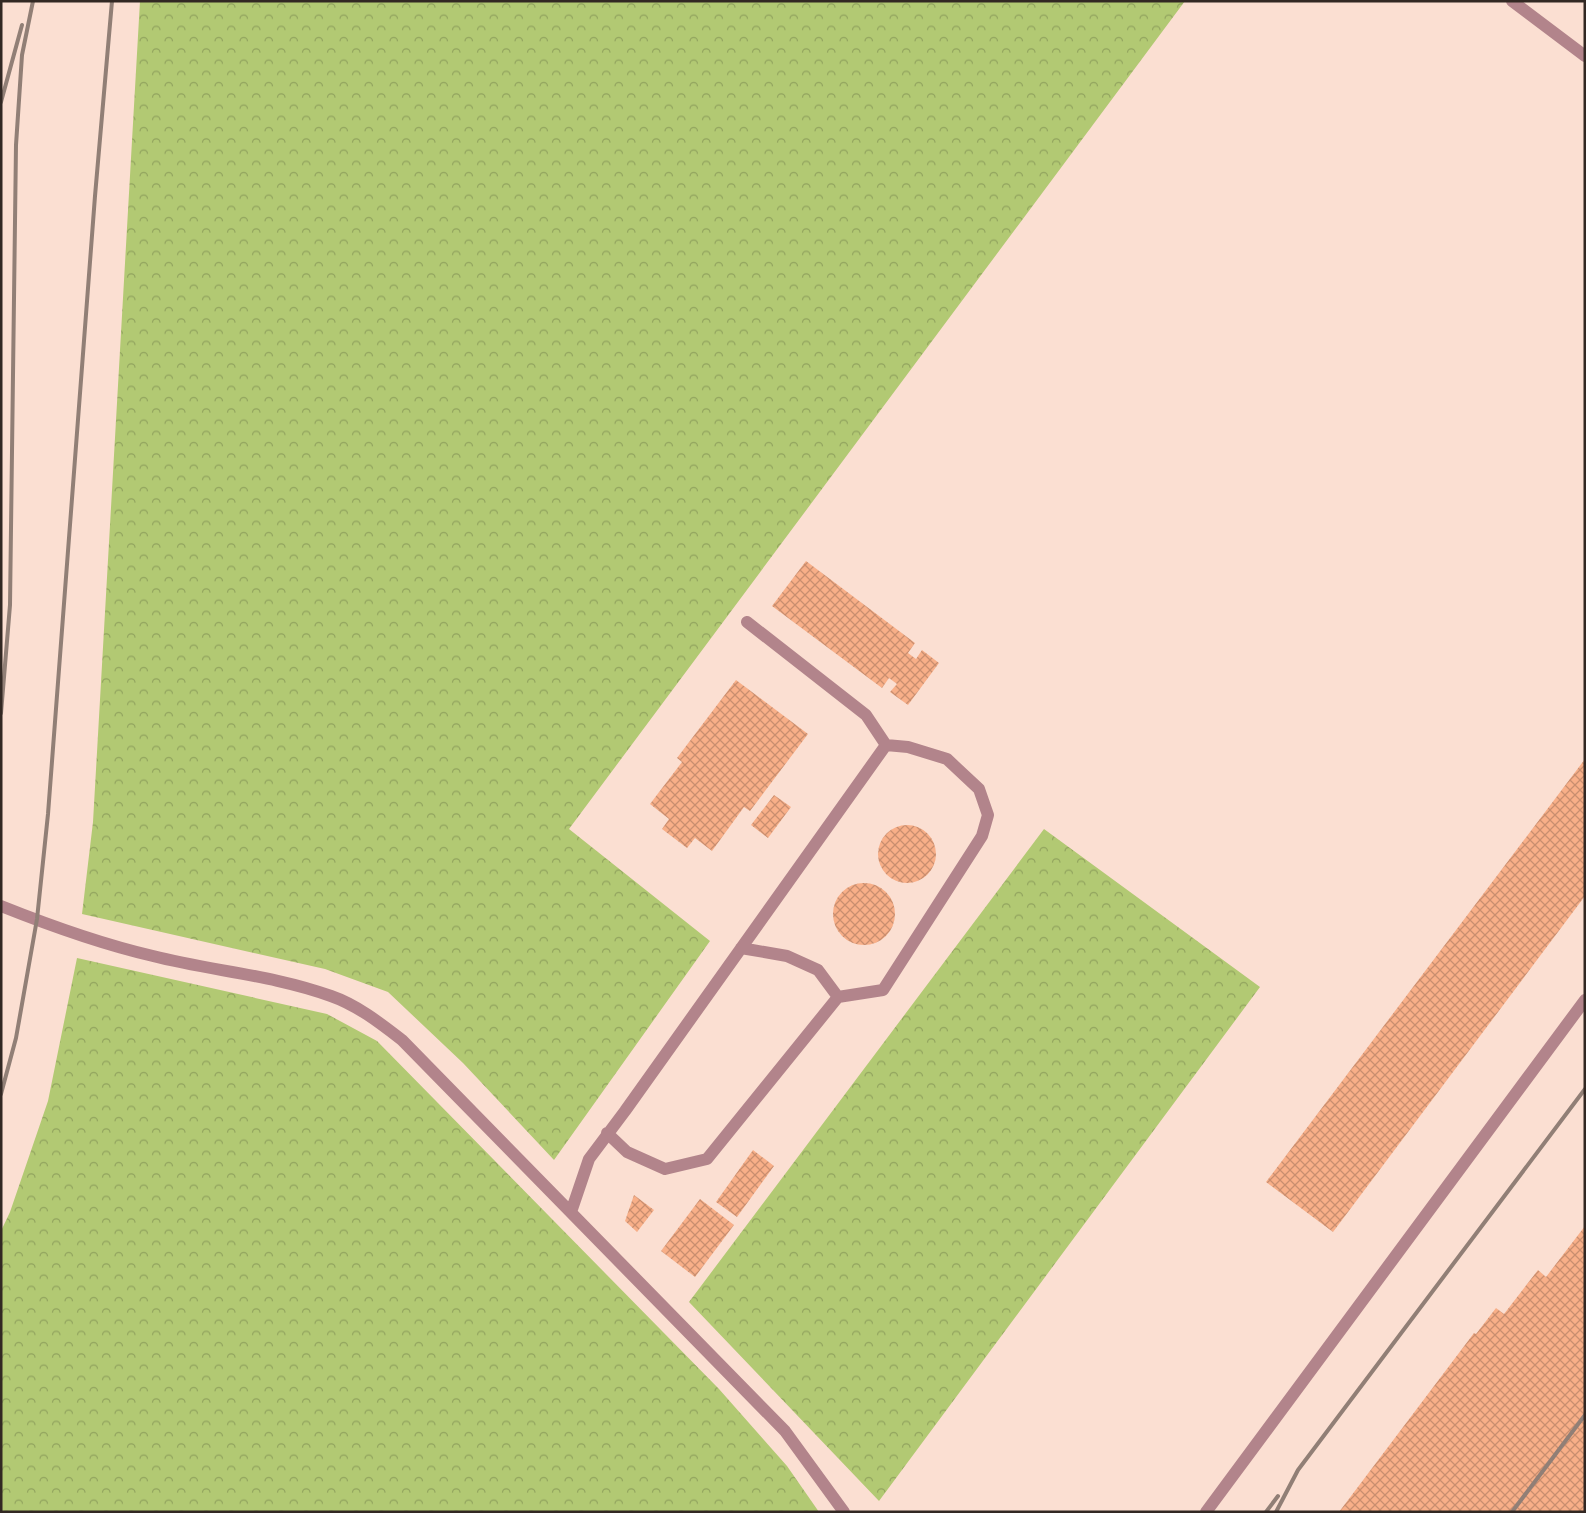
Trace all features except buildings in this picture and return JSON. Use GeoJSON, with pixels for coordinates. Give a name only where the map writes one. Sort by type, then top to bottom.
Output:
{"type":"FeatureCollection","features":[{"type":"Feature","properties":{"kind":"lane"},"geometry":{"type":"LineString","coordinates":[[1512,1],[1585,56]]}},
{"type":"Feature","properties":{"kind":"lane"},"geometry":{"type":"LineString","coordinates":[[747,622],[866,715],[886,745]]}},
{"type":"Feature","properties":{"kind":"lane"},"geometry":{"type":"LineString","coordinates":[[571,1212],[589,1159],[886,745]]}},
{"type":"Feature","properties":{"kind":"lane"},"geometry":{"type":"LineString","coordinates":[[607,1134],[627,1152],[665,1169],[707,1159],[838,996],[883,990],[982,836],[988,815],[979,789],[947,759],[908,747],[886,745]]}},
{"type":"Feature","properties":{"kind":"lane"},"geometry":{"type":"LineString","coordinates":[[1,906],[94,940],[154,957],[282,981],[332,996],[364,1013],[402,1040],[784,1431],[844,1512]]}},
{"type":"Feature","properties":{"kind":"lane"},"geometry":{"type":"LineString","coordinates":[[741,948],[787,956],[818,970],[838,996]]}},
{"type":"Feature","properties":{"kind":"lane"},"geometry":{"type":"LineString","coordinates":[[1206,1512],[1585,1000]]}},
{"type":"Feature","properties":{"kind":"green space"},"geometry":{"type":"Polygon","coordinates":[[[140,1],[1185,1],[569,829],[710,941],[554,1160],[463,1063],[388,992],[325,969],[82,914],[93,822],[140,1]]]}},
{"type":"Feature","properties":{"kind":"green space"},"geometry":{"type":"Polygon","coordinates":[[[1044,829],[1260,987],[879,1501],[689,1302],[1044,829]]]}},
{"type":"Feature","properties":{"kind":"green space"},"geometry":{"type":"Polygon","coordinates":[[[77,958],[327,1014],[377,1041],[719,1389],[787,1466],[819,1512],[1,1512],[1,1231],[10,1212],[48,1101],[77,958]]]}},
{"type":"Feature","properties":{"kind":"railway"},"geometry":{"type":"LineString","coordinates":[[1,713],[10,605],[16,145],[22,55],[33,1]]}},
{"type":"Feature","properties":{"kind":"railway"},"geometry":{"type":"LineString","coordinates":[[1,1094],[16,1038],[37,919],[48,814],[95,196],[112,1]]}},
{"type":"Feature","properties":{"kind":"railway"},"geometry":{"type":"LineString","coordinates":[[1,102],[22,25]]}},
{"type":"Feature","properties":{"kind":"railway"},"geometry":{"type":"LineString","coordinates":[[1276,1512],[1298,1470],[1585,1089]]}},
{"type":"Feature","properties":{"kind":"railway"},"geometry":{"type":"LineString","coordinates":[[1512,1512],[1585,1415]]}},
{"type":"Feature","properties":{"kind":"railway"},"geometry":{"type":"LineString","coordinates":[[1266,1512],[1278,1496]]}}]}
